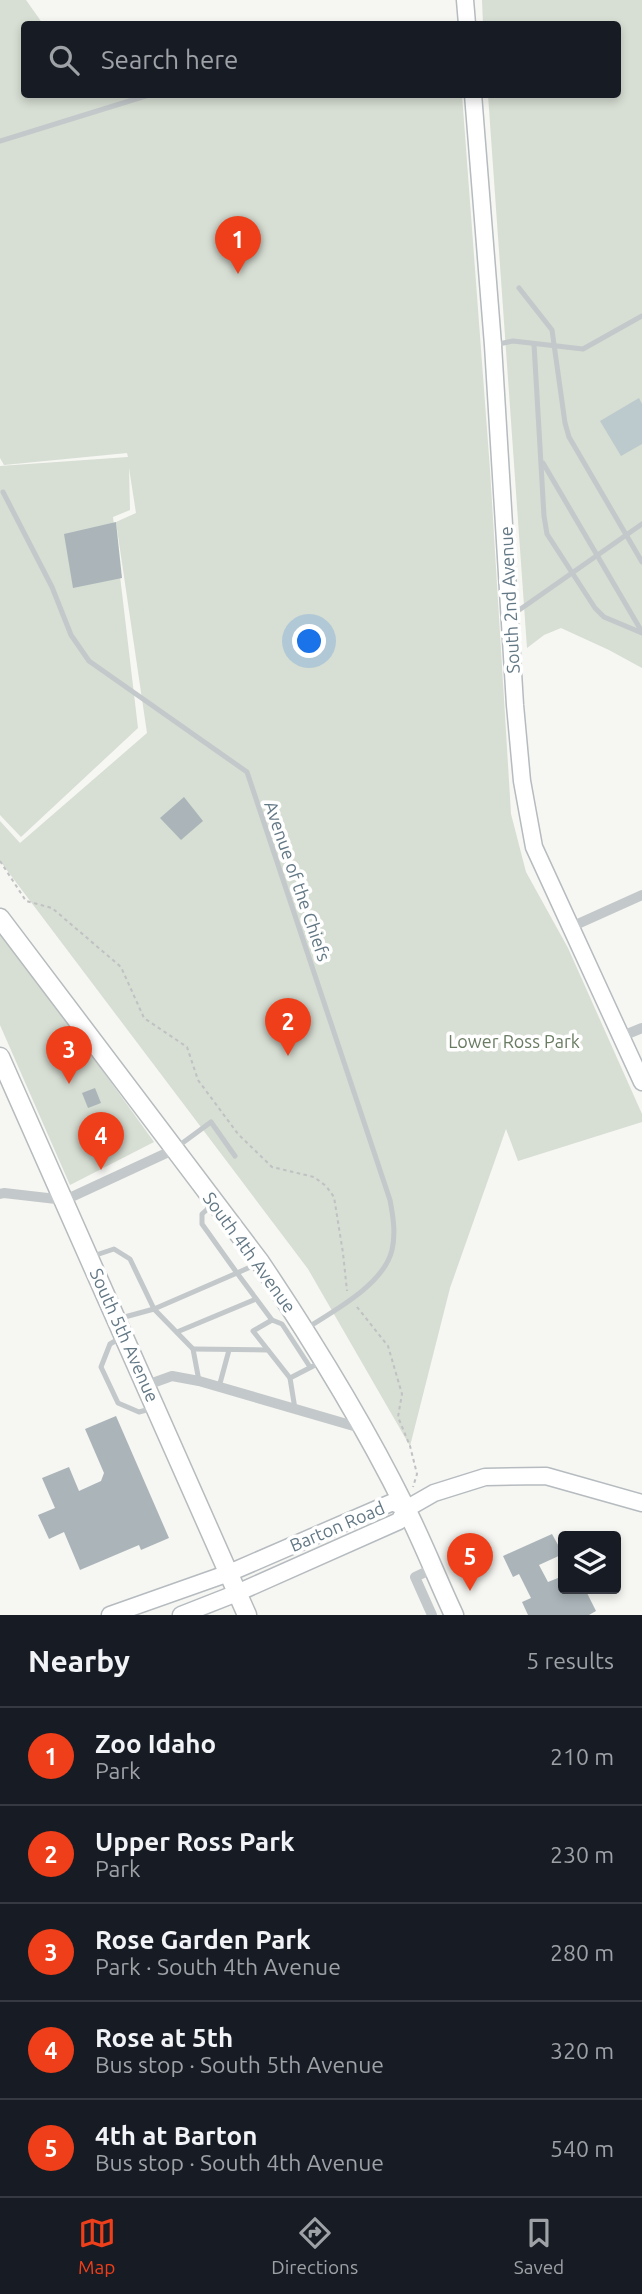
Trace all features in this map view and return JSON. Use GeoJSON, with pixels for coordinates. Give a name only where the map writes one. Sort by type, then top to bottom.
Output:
{"type":"FeatureCollection","features":[{"type":"Feature","properties":{"kind":"main road","name":"South 4th Avenue"},"geometry":{"type":"LineString","coordinates":[[0,918],[260,1262],[305,1329],[317,1364],[364,1429],[406,1508],[454,1615]]}},
{"type":"Feature","properties":{"kind":"main road","name":"South 5th Avenue"},"geometry":{"type":"LineString","coordinates":[[0,1056],[5,1079],[65,1200],[90,1257],[118,1333],[147,1385],[247,1615]]}},
{"type":"Feature","properties":{"kind":"street"},"geometry":{"type":"LineString","coordinates":[[465,0],[467,21]]}},
{"type":"Feature","properties":{"kind":"street","name":"South 2nd Avenue"},"geometry":{"type":"LineString","coordinates":[[473,98],[522,781],[534,847],[642,1082]]}},
{"type":"Feature","properties":{"kind":"street"},"geometry":{"type":"LineString","coordinates":[[570,927],[642,895]]}},
{"type":"Feature","properties":{"kind":"street"},"geometry":{"type":"LineString","coordinates":[[620,1037],[642,1028]]}},
{"type":"Feature","properties":{"kind":"street"},"geometry":{"type":"LineString","coordinates":[[0,1194],[65,1200],[173,1150]]}},
{"type":"Feature","properties":{"kind":"street"},"geometry":{"type":"LineString","coordinates":[[147,1385],[172,1376],[199,1381],[364,1429]]}},
{"type":"Feature","properties":{"kind":"street"},"geometry":{"type":"LineString","coordinates":[[406,1508],[434,1493],[485,1477],[516,1476],[546,1476],[642,1503]]}},
{"type":"Feature","properties":{"kind":"street","name":"Barton Road"},"geometry":{"type":"LineString","coordinates":[[110,1615],[229,1573],[393,1502],[406,1508],[399,1521],[181,1615]]}},
{"type":"Feature","properties":{"kind":"street"},"geometry":{"type":"LineString","coordinates":[[432,1569],[415,1577],[432,1615]]}},
{"type":"Feature","properties":{"kind":"lane"},"geometry":{"type":"LineString","coordinates":[[0,141],[139,98]]}},
{"type":"Feature","properties":{"kind":"lane"},"geometry":{"type":"LineString","coordinates":[[519,288],[552,330],[569,438],[642,562]]}},
{"type":"Feature","properties":{"kind":"lane"},"geometry":{"type":"LineString","coordinates":[[493,345],[513,341],[583,349],[642,316]]}},
{"type":"Feature","properties":{"kind":"lane"},"geometry":{"type":"LineString","coordinates":[[534,344],[547,534],[595,608],[604,617],[642,633]]}},
{"type":"Feature","properties":{"kind":"lane"},"geometry":{"type":"LineString","coordinates":[[541,460],[642,633]]}},
{"type":"Feature","properties":{"kind":"lane","name":"Avenue of the Chiefs"},"geometry":{"type":"LineString","coordinates":[[3,492],[52,587],[71,635],[89,661],[247,772],[390,1200],[394,1228],[392,1249],[387,1263],[374,1279],[349,1300],[305,1329]]}},
{"type":"Feature","properties":{"kind":"lane"},"geometry":{"type":"LineString","coordinates":[[510,617],[642,524]]}},
{"type":"Feature","properties":{"kind":"lane"},"geometry":{"type":"LineString","coordinates":[[173,1150],[211,1122],[236,1156]]}},
{"type":"Feature","properties":{"kind":"lane"},"geometry":{"type":"LineString","coordinates":[[214,1203],[202,1214],[202,1224],[272,1320],[282,1324],[317,1364],[290,1378]]}},
{"type":"Feature","properties":{"kind":"lane"},"geometry":{"type":"LineString","coordinates":[[90,1257],[114,1249],[130,1259],[154,1309],[193,1349],[199,1381]]}},
{"type":"Feature","properties":{"kind":"lane"},"geometry":{"type":"LineString","coordinates":[[157,1407],[139,1412],[118,1403],[101,1367],[118,1333],[154,1309],[260,1262]]}},
{"type":"Feature","properties":{"kind":"lane"},"geometry":{"type":"LineString","coordinates":[[177,1332],[256,1299]]}},
{"type":"Feature","properties":{"kind":"lane"},"geometry":{"type":"LineString","coordinates":[[272,1320],[253,1331],[290,1378],[295,1409]]}},
{"type":"Feature","properties":{"kind":"lane"},"geometry":{"type":"LineString","coordinates":[[193,1349],[268,1350]]}},
{"type":"Feature","properties":{"kind":"lane"},"geometry":{"type":"LineString","coordinates":[[219,1387],[229,1350]]}},
{"type":"Feature","properties":{"kind":"path"},"geometry":{"type":"LineString","coordinates":[[0,861],[26,901],[52,908],[121,967],[144,1018],[187,1048],[198,1080],[238,1134],[272,1167],[314,1177],[326,1186],[334,1198],[349,1300],[388,1346],[402,1394],[398,1417],[410,1446],[417,1474],[406,1508]]}},
{"type":"Feature","properties":{"kind":"green space","name":"Lower Ross Park"},"geometry":{"type":"Polygon","coordinates":[[[0,0],[26,0],[41,21],[21,21],[21,98],[462,98],[490,470],[511,814],[526,872],[568,948],[642,1114],[642,1122],[518,1161],[506,1129],[450,1288],[410,1446],[308,1269],[0,861],[0,821],[20,843],[147,733],[116,522],[136,513],[129,468],[130,510],[113,517],[138,728],[21,837],[0,815],[0,466],[128,457],[127,453],[4,465],[0,458],[0,0]]]}},
{"type":"Feature","properties":{"kind":"green space"},"geometry":{"type":"Polygon","coordinates":[[[482,0],[642,0],[642,668],[561,628],[544,635],[527,648],[488,98],[621,98],[621,21],[483,21],[482,0]]]}},
{"type":"Feature","properties":{"kind":"green space"},"geometry":{"type":"Polygon","coordinates":[[[0,928],[154,1142],[70,1185],[0,1025],[0,928]]]}},
{"type":"Feature","properties":{"kind":"shaded area"},"geometry":{"type":"Polygon","coordinates":[[[639,398],[642,404],[642,444],[621,456],[600,421],[639,398]]]}},
{"type":"Feature","properties":{"kind":"building"},"geometry":{"type":"Polygon","coordinates":[[[116,522],[122,578],[73,588],[64,534],[116,522]]]}},
{"type":"Feature","properties":{"kind":"building"},"geometry":{"type":"Polygon","coordinates":[[[184,797],[203,821],[181,840],[160,818],[184,797]]]}},
{"type":"Feature","properties":{"kind":"building"},"geometry":{"type":"Polygon","coordinates":[[[95,1088],[101,1103],[88,1108],[82,1093],[95,1088]]]}},
{"type":"Feature","properties":{"kind":"building"},"geometry":{"type":"Polygon","coordinates":[[[116,1416],[169,1538],[141,1550],[139,1545],[80,1570],[64,1532],[49,1539],[38,1515],[55,1508],[42,1478],[69,1467],[79,1491],[101,1481],[104,1473],[85,1429],[116,1416]]]}},
{"type":"Feature","properties":{"kind":"building"},"geometry":{"type":"Polygon","coordinates":[[[552,1534],[558,1545],[558,1556],[539,1565],[548,1582],[558,1578],[558,1594],[588,1594],[596,1611],[589,1615],[528,1615],[522,1602],[531,1598],[519,1574],[513,1577],[503,1556],[552,1534]]]}},
{"type":"Feature","properties":{"kind":"place","name":"Zoo Idaho"},"geometry":{"type":"Point","coordinates":[238,274]}},
{"type":"Feature","properties":{"kind":"place","name":"Upper Ross Park"},"geometry":{"type":"Point","coordinates":[288,1056]}},
{"type":"Feature","properties":{"kind":"place","name":"Rose Garden Park"},"geometry":{"type":"Point","coordinates":[69,1084]}},
{"type":"Feature","properties":{"kind":"place","name":"Rose at 5th"},"geometry":{"type":"Point","coordinates":[101,1170]}},
{"type":"Feature","properties":{"kind":"place","name":"4th at Barton"},"geometry":{"type":"Point","coordinates":[470,1591]}}]}
